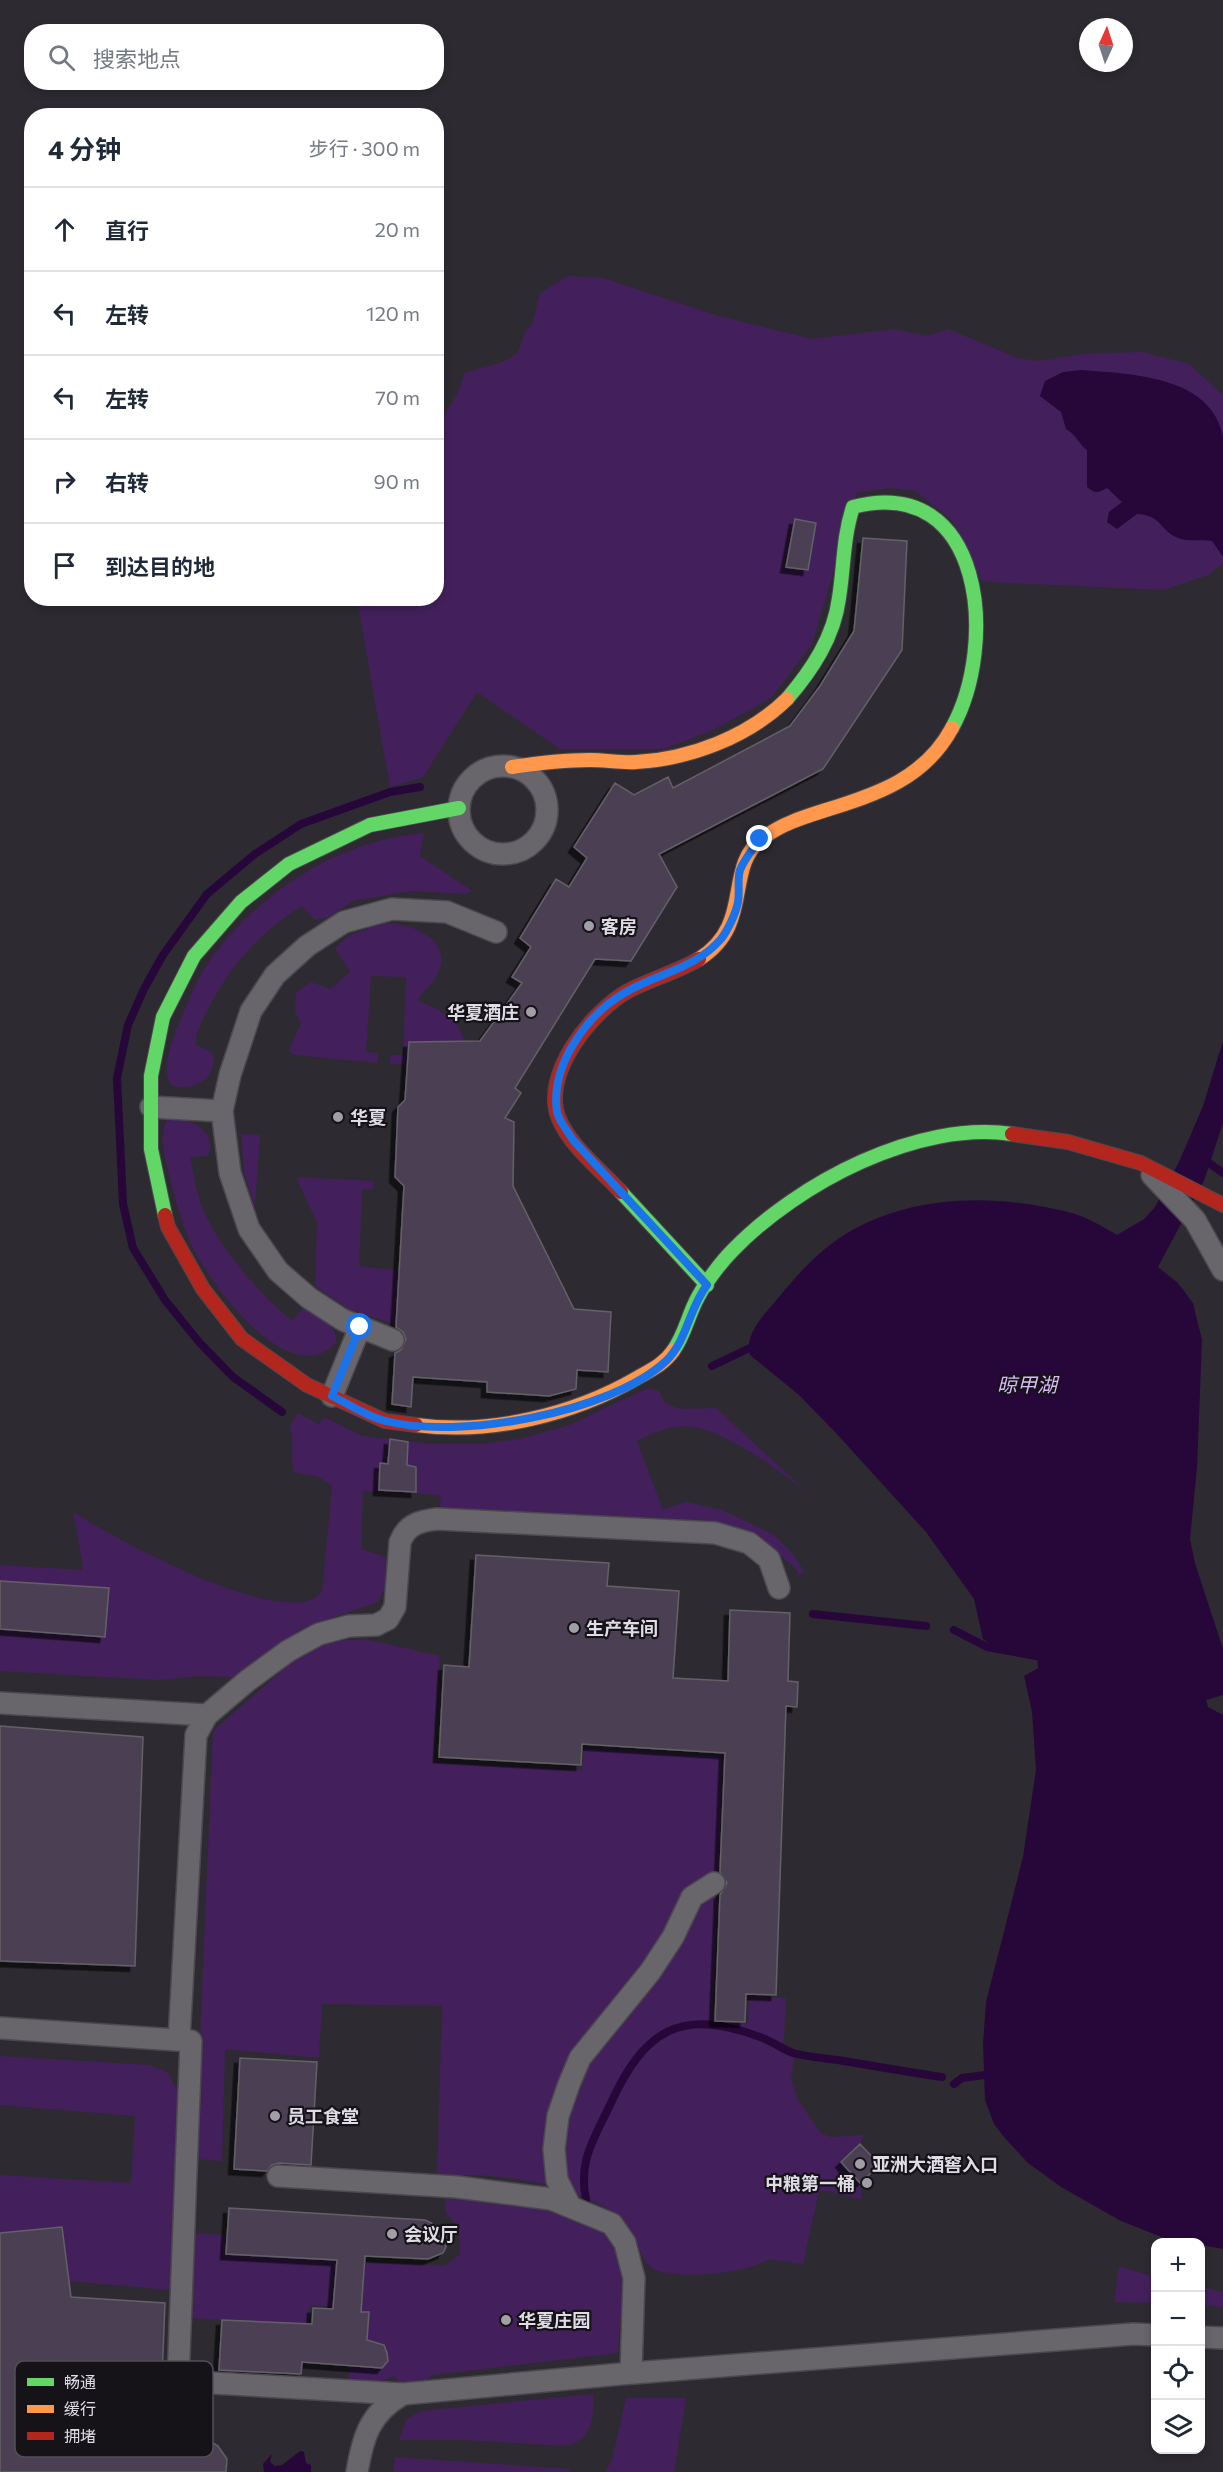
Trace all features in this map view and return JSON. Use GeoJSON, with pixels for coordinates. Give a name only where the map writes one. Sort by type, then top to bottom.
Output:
{"type":"FeatureCollection","features":[{"type":"Feature","properties":{"kind":"street"},"geometry":{"type":"LineString","coordinates":[[513,767],[532,778],[545,796],[548,811],[544,826],[538,838],[527,848],[508,854],[487,852],[466,834],[460,822],[459,808],[462,793],[471,780],[483,771],[497,766],[513,767],[553,761],[636,762],[674,756],[723,740],[770,715],[804,679],[832,628],[841,583],[845,527],[853,507],[871,501],[899,503],[928,514],[947,527],[966,560],[975,603],[976,655],[968,692],[946,737],[920,768],[882,791],[781,827],[760,839],[739,872],[738,902],[723,937],[702,958],[625,993],[589,1024],[566,1056],[557,1086],[557,1115],[573,1140],[707,1285]]}},
{"type":"Feature","properties":{"kind":"street"},"geometry":{"type":"LineString","coordinates":[[459,808],[370,825],[289,864],[241,902],[194,956],[163,1017],[151,1076],[151,1149],[168,1227],[203,1289],[242,1339],[307,1385],[385,1421],[436,1428],[498,1425],[574,1408],[611,1393],[666,1361],[680,1342],[698,1297],[733,1250],[781,1210],[850,1165],[916,1141],[987,1130],[1068,1142],[1141,1163],[1223,1206]]}},
{"type":"Feature","properties":{"kind":"street"},"geometry":{"type":"LineString","coordinates":[[393,1340],[343,1320],[309,1298],[278,1271],[249,1229],[230,1173],[222,1111],[230,1075],[251,1011],[275,975],[306,946],[344,922],[392,909],[447,912],[496,932]]}},
{"type":"Feature","properties":{"kind":"street"},"geometry":{"type":"LineString","coordinates":[[151,1107],[222,1111]]}},
{"type":"Feature","properties":{"kind":"street"},"geometry":{"type":"LineString","coordinates":[[1141,1163],[1195,1220],[1223,1270]]}},
{"type":"Feature","properties":{"kind":"street"},"geometry":{"type":"LineString","coordinates":[[332,1396],[360,1327]]}},
{"type":"Feature","properties":{"kind":"street"},"geometry":{"type":"LineString","coordinates":[[179,2040],[196,1735],[207,1715],[247,1680],[288,1651],[319,1634],[349,1626],[376,1625],[388,1619],[395,1607],[400,1542],[404,1533],[422,1521],[715,1533],[749,1543],[769,1559],[779,1588]]}},
{"type":"Feature","properties":{"kind":"street"},"geometry":{"type":"LineString","coordinates":[[0,1703],[207,1715]]}},
{"type":"Feature","properties":{"kind":"street"},"geometry":{"type":"LineString","coordinates":[[570,2206],[557,2180],[554,2150],[558,2116],[580,2058],[650,1972],[673,1937],[692,1897],[714,1883]]}},
{"type":"Feature","properties":{"kind":"street"},"geometry":{"type":"LineString","coordinates":[[0,2028],[191,2041],[179,2361]]}},
{"type":"Feature","properties":{"kind":"street"},"geometry":{"type":"LineString","coordinates":[[278,2176],[457,2187],[551,2199],[612,2224],[626,2243],[634,2278],[631,2373]]}},
{"type":"Feature","properties":{"kind":"street"},"geometry":{"type":"LineString","coordinates":[[213,2383],[403,2394],[951,2347],[1133,2334],[1151,2335]]}},
{"type":"Feature","properties":{"kind":"street"},"geometry":{"type":"LineString","coordinates":[[1205,2337],[1223,2338]]}},
{"type":"Feature","properties":{"kind":"street"},"geometry":{"type":"LineString","coordinates":[[357,2472],[362,2441],[369,2427],[385,2404],[403,2394]]}},
{"type":"Feature","properties":{"kind":"shaded area"},"geometry":{"type":"Polygon","coordinates":[[[568,276],[603,278],[719,316],[812,339],[895,329],[926,336],[948,329],[1018,358],[1038,361],[1084,354],[1142,352],[1189,364],[1223,395],[1223,563],[1208,575],[1163,590],[987,582],[980,579],[952,520],[915,491],[889,488],[857,493],[812,644],[771,698],[715,729],[664,749],[560,749],[477,692],[423,777],[390,787],[358,606],[444,606],[444,414],[457,395],[465,373],[503,362],[518,353],[525,332],[532,324],[540,293],[568,276]]]}},
{"type":"Feature","properties":{"kind":"shaded area"},"geometry":{"type":"Polygon","coordinates":[[[424,833],[420,856],[472,891],[465,894],[410,891],[353,901],[329,917],[315,920],[302,906],[273,927],[247,951],[216,995],[201,1023],[196,1041],[196,1045],[212,1052],[212,1069],[208,1075],[196,1085],[179,1087],[171,1085],[167,1073],[168,1057],[194,989],[216,952],[258,907],[308,871],[335,857],[394,837],[424,833]]]}},
{"type":"Feature","properties":{"kind":"shaded area"},"geometry":{"type":"Polygon","coordinates":[[[384,923],[407,926],[429,937],[437,945],[441,954],[441,966],[433,982],[417,1000],[440,1011],[452,1020],[461,1032],[464,1041],[409,1042],[407,1065],[390,1063],[390,1055],[403,1055],[406,977],[371,976],[366,1052],[378,1053],[378,1063],[294,1055],[289,1050],[301,1023],[295,1012],[296,993],[311,982],[330,989],[350,972],[335,948],[350,935],[384,923]]]}},
{"type":"Feature","properties":{"kind":"shaded area"},"geometry":{"type":"Polygon","coordinates":[[[175,1119],[197,1125],[207,1134],[210,1148],[208,1156],[190,1157],[199,1199],[205,1215],[225,1248],[279,1310],[292,1321],[304,1307],[326,1320],[334,1330],[336,1343],[317,1355],[296,1354],[274,1344],[252,1326],[214,1283],[191,1244],[169,1174],[163,1147],[163,1133],[167,1120],[175,1119]]]}},
{"type":"Feature","properties":{"kind":"shaded area"},"geometry":{"type":"Polygon","coordinates":[[[241,1134],[260,1135],[255,1207],[244,1172],[241,1134]]]}},
{"type":"Feature","properties":{"kind":"shaded area"},"geometry":{"type":"Polygon","coordinates":[[[296,1177],[373,1181],[373,1189],[362,1189],[359,1266],[399,1271],[396,1325],[349,1309],[315,1286],[317,1223],[296,1177]]]}},
{"type":"Feature","properties":{"kind":"shaded area"},"geometry":{"type":"Polygon","coordinates":[[[648,1388],[659,1391],[665,1403],[679,1409],[716,1408],[811,1496],[772,1466],[740,1446],[709,1431],[687,1426],[658,1432],[637,1441],[663,1510],[686,1502],[722,1510],[774,1535],[793,1554],[805,1573],[798,1575],[797,1570],[764,1541],[718,1524],[674,1519],[441,1512],[440,1495],[363,1491],[361,1549],[386,1557],[385,1587],[378,1602],[303,1628],[235,1677],[199,1676],[160,1680],[0,1671],[0,1565],[82,1570],[73,1512],[157,1558],[231,1590],[266,1599],[295,1602],[317,1597],[322,1591],[332,1486],[319,1477],[294,1472],[290,1425],[298,1413],[319,1425],[324,1417],[360,1435],[433,1444],[480,1444],[519,1439],[567,1426],[648,1388]]]}},
{"type":"Feature","properties":{"kind":"shaded area"},"geometry":{"type":"Polygon","coordinates":[[[365,1639],[440,1656],[433,1762],[582,1770],[584,1748],[723,1756],[713,2021],[748,2023],[749,1996],[786,1998],[784,2037],[780,2051],[794,2058],[791,2080],[798,2100],[821,2133],[831,2137],[864,2135],[860,2144],[841,2162],[860,2183],[862,2200],[828,2191],[819,2191],[803,2264],[767,2259],[745,2268],[711,2274],[662,2272],[652,2268],[646,2262],[634,2237],[618,2218],[602,2206],[579,2195],[519,2179],[478,2175],[437,2176],[442,2006],[322,2004],[319,2058],[225,2049],[222,2161],[195,2159],[213,1731],[293,1661],[331,1641],[365,1639]]]}},
{"type":"Feature","properties":{"kind":"shaded area"},"geometry":{"type":"Polygon","coordinates":[[[0,2056],[150,2065],[168,2073],[181,2098],[171,2290],[69,2281],[62,2227],[0,2233],[0,2175],[131,2183],[135,2116],[0,2105],[0,2056]]]}},
{"type":"Feature","properties":{"kind":"shaded area"},"geometry":{"type":"Polygon","coordinates":[[[445,2197],[532,2202],[607,2232],[624,2271],[618,2353],[432,2375],[422,2383],[408,2387],[398,2382],[395,2375],[378,2382],[348,2382],[350,2366],[382,2368],[388,2361],[384,2345],[367,2342],[369,2312],[361,2312],[365,2262],[445,2266],[460,2254],[459,2228],[446,2213],[445,2197]]]}},
{"type":"Feature","properties":{"kind":"shaded area"},"geometry":{"type":"Polygon","coordinates":[[[193,2233],[227,2235],[337,2260],[333,2307],[309,2305],[309,2325],[189,2318],[193,2233]]]}},
{"type":"Feature","properties":{"kind":"shaded area"},"geometry":{"type":"Polygon","coordinates":[[[1119,2266],[1151,2276],[1151,2303],[1114,2302],[1119,2266]]]}},
{"type":"Feature","properties":{"kind":"shaded area"},"geometry":{"type":"Polygon","coordinates":[[[1205,2288],[1223,2292],[1223,2307],[1205,2305],[1205,2288]]]}},
{"type":"Feature","properties":{"kind":"shaded area"},"geometry":{"type":"Polygon","coordinates":[[[593,2394],[592,2419],[587,2433],[575,2443],[566,2446],[463,2440],[399,2440],[406,2420],[420,2411],[593,2394]]]}},
{"type":"Feature","properties":{"kind":"shaded area"},"geometry":{"type":"Polygon","coordinates":[[[626,2398],[686,2398],[674,2472],[605,2472],[612,2460],[626,2398]]]}},
{"type":"Feature","properties":{"kind":"shaded area"},"geometry":{"type":"Polygon","coordinates":[[[395,2457],[569,2469],[569,2472],[393,2472],[395,2457]]]}},
{"type":"Feature","properties":{"kind":"water"},"geometry":{"type":"Polygon","coordinates":[[[1081,370],[1122,373],[1166,382],[1186,390],[1203,401],[1216,416],[1223,437],[1223,557],[1212,541],[1178,538],[1156,520],[1145,515],[1137,514],[1117,529],[1107,522],[1109,512],[1122,502],[1107,488],[1097,492],[1087,487],[1087,450],[1066,429],[1061,412],[1040,396],[1045,381],[1063,372],[1081,370]]]}},
{"type":"Feature","properties":{"kind":"water","name":"晾甲湖"},"geometry":{"type":"Polygon","coordinates":[[[1223,1041],[1223,1123],[1204,1181],[1158,1267],[1178,1283],[1193,1303],[1202,1340],[1197,1468],[1190,1539],[1195,1563],[1223,1649],[1223,1695],[1206,1700],[1208,1707],[1223,1715],[1223,2249],[1205,2246],[1205,2238],[1164,2238],[1121,2221],[1061,2187],[1028,2163],[994,2124],[985,2100],[983,2044],[986,2002],[1023,1857],[1036,1770],[1032,1712],[1024,1676],[1038,1668],[1037,1654],[993,1646],[983,1639],[974,1599],[926,1532],[799,1395],[750,1355],[749,1347],[753,1331],[763,1316],[814,1258],[838,1239],[864,1224],[892,1213],[950,1202],[979,1200],[1009,1202],[1074,1214],[1117,1235],[1144,1219],[1155,1207],[1179,1162],[1203,1106],[1223,1041]]]}},
{"type":"Feature","properties":{"kind":"water"},"geometry":{"type":"Polygon","coordinates":[[[300,2451],[304,2452],[306,2463],[311,2465],[311,2472],[264,2472],[263,2464],[272,2454],[270,2462],[275,2466],[282,2465],[300,2451]]]}},
{"type":"Feature","properties":{"kind":"building"},"geometry":{"type":"Polygon","coordinates":[[[795,519],[816,523],[808,570],[786,567],[795,519]]]}},
{"type":"Feature","properties":{"kind":"building","name":"华夏酒庄"},"geometry":{"type":"Polygon","coordinates":[[[863,538],[907,541],[902,650],[823,769],[659,854],[677,887],[631,961],[595,959],[515,1088],[521,1093],[505,1118],[514,1122],[513,1186],[574,1309],[611,1312],[608,1372],[577,1370],[576,1389],[549,1396],[487,1392],[487,1382],[413,1377],[411,1407],[392,1404],[395,1353],[401,1350],[406,1339],[403,1332],[396,1327],[404,1186],[395,1177],[398,1107],[405,1100],[409,1042],[480,1041],[522,983],[512,977],[531,947],[520,938],[556,879],[569,887],[587,858],[574,847],[615,783],[634,795],[668,777],[673,788],[790,726],[820,686],[854,631],[863,538]]]}},
{"type":"Feature","properties":{"kind":"building"},"geometry":{"type":"Polygon","coordinates":[[[390,1439],[408,1442],[407,1465],[416,1467],[416,1492],[379,1490],[380,1463],[388,1464],[390,1439]]]}},
{"type":"Feature","properties":{"kind":"building","name":"生产车间"},"geometry":{"type":"Polygon","coordinates":[[[476,1555],[609,1563],[607,1586],[679,1591],[673,1678],[728,1681],[730,1610],[790,1613],[788,1681],[798,1682],[797,1707],[786,1706],[776,1995],[746,1994],[745,2022],[715,2021],[720,1895],[727,1883],[720,1872],[725,1753],[582,1744],[581,1765],[439,1757],[444,1665],[469,1667],[476,1555]]]}},
{"type":"Feature","properties":{"kind":"building"},"geometry":{"type":"Polygon","coordinates":[[[0,1581],[109,1588],[105,1637],[0,1629],[0,1581]]]}},
{"type":"Feature","properties":{"kind":"building"},"geometry":{"type":"Polygon","coordinates":[[[0,1726],[143,1737],[135,1966],[0,1961],[0,1726]]]}},
{"type":"Feature","properties":{"kind":"building","name":"员工食堂"},"geometry":{"type":"Polygon","coordinates":[[[240,2058],[317,2062],[311,2165],[279,2163],[272,2165],[267,2171],[234,2169],[240,2058]]]}},
{"type":"Feature","properties":{"kind":"building","name":"亚洲大酒窖入口"},"geometry":{"type":"Polygon","coordinates":[[[860,2144],[880,2165],[860,2183],[841,2162],[860,2144]]]}},
{"type":"Feature","properties":{"kind":"building"},"geometry":{"type":"Polygon","coordinates":[[[229,2208],[425,2220],[446,2230],[446,2247],[443,2253],[428,2259],[365,2256],[361,2312],[369,2312],[367,2340],[384,2345],[387,2353],[388,2361],[382,2368],[302,2362],[301,2374],[219,2370],[222,2320],[312,2324],[313,2308],[333,2309],[337,2260],[226,2254],[229,2208]]]}},
{"type":"Feature","properties":{"kind":"building"},"geometry":{"type":"Polygon","coordinates":[[[62,2227],[71,2297],[165,2303],[163,2361],[15,2361],[15,2457],[213,2457],[213,2443],[227,2459],[226,2472],[0,2472],[0,2233],[62,2227]]]}},
{"type":"Feature","properties":{"kind":"waterway"},"geometry":{"type":"LineString","coordinates":[[282,1412],[233,1377],[199,1342],[165,1300],[133,1248],[123,1204],[117,1078],[128,1025],[163,955],[207,894],[255,854],[301,824],[390,792],[420,787]]}},
{"type":"Feature","properties":{"kind":"waterway"},"geometry":{"type":"LineString","coordinates":[[1202,1158],[1223,1173]]}},
{"type":"Feature","properties":{"kind":"waterway"},"geometry":{"type":"LineString","coordinates":[[712,1366],[756,1345]]}},
{"type":"Feature","properties":{"kind":"waterway"},"geometry":{"type":"LineString","coordinates":[[813,1614],[926,1626]]}},
{"type":"Feature","properties":{"kind":"waterway"},"geometry":{"type":"LineString","coordinates":[[954,1630],[987,1647],[1047,1658]]}},
{"type":"Feature","properties":{"kind":"waterway"},"geometry":{"type":"LineString","coordinates":[[586,2199],[584,2173],[589,2150],[598,2129],[623,2079],[637,2059],[651,2043],[668,2032],[686,2026],[708,2024],[732,2028],[798,2054],[942,2077]]}},
{"type":"Feature","properties":{"kind":"waterway"},"geometry":{"type":"LineString","coordinates":[[954,2084],[962,2078],[992,2074]]}},
{"type":"Feature","properties":{"kind":"traffic: fast"},"geometry":{"type":"LineString","coordinates":[[787,699],[813,665],[832,626],[839,598],[845,541],[853,507],[897,503],[931,516],[954,540],[969,574],[976,613],[975,654],[966,693],[952,728]]}},
{"type":"Feature","properties":{"kind":"traffic: fast"},"geometry":{"type":"LineString","coordinates":[[165,1215],[151,1149],[151,1076],[163,1017],[194,956],[241,902],[289,864],[370,825],[459,808]]}},
{"type":"Feature","properties":{"kind":"traffic: fast"},"geometry":{"type":"LineString","coordinates":[[673,1351],[705,1285],[733,1250],[760,1225],[825,1180],[900,1147],[938,1137],[976,1132],[1012,1134]]}},
{"type":"Feature","properties":{"kind":"traffic: fast"},"geometry":{"type":"LineString","coordinates":[[621,1192],[707,1285]]}},
{"type":"Feature","properties":{"kind":"traffic: slow"},"geometry":{"type":"LineString","coordinates":[[512,767],[580,760],[636,762],[677,756],[717,744],[736,735],[755,724],[787,699]]}},
{"type":"Feature","properties":{"kind":"traffic: slow"},"geometry":{"type":"LineString","coordinates":[[699,959],[716,945],[727,929],[744,864],[751,850],[763,838],[793,821],[864,797],[898,782],[928,760],[952,728]]}},
{"type":"Feature","properties":{"kind":"traffic: slow"},"geometry":{"type":"LineString","coordinates":[[416,1425],[473,1427],[502,1424],[558,1412],[612,1391],[637,1378],[661,1363],[673,1351]]}},
{"type":"Feature","properties":{"kind":"traffic: jam"},"geometry":{"type":"LineString","coordinates":[[621,1192],[579,1149],[559,1119],[555,1102],[557,1083],[563,1064],[585,1029],[614,1000],[628,991],[699,959]]}},
{"type":"Feature","properties":{"kind":"traffic: jam"},"geometry":{"type":"LineString","coordinates":[[1012,1134],[1068,1142],[1141,1163],[1223,1205]]}},
{"type":"Feature","properties":{"kind":"traffic: jam"},"geometry":{"type":"LineString","coordinates":[[165,1215],[168,1227],[203,1289],[242,1339],[307,1385],[385,1421],[416,1425]]}},
{"type":"Feature","properties":{"kind":"place","name":"客房"},"geometry":{"type":"Point","coordinates":[589,926]}},
{"type":"Feature","properties":{"kind":"place","name":"华夏酒庄"},"geometry":{"type":"Point","coordinates":[531,1012]}},
{"type":"Feature","properties":{"kind":"place","name":"华夏"},"geometry":{"type":"Point","coordinates":[338,1117]}},
{"type":"Feature","properties":{"kind":"place","name":"生产车间"},"geometry":{"type":"Point","coordinates":[574,1628]}},
{"type":"Feature","properties":{"kind":"place","name":"员工食堂"},"geometry":{"type":"Point","coordinates":[275,2116]}},
{"type":"Feature","properties":{"kind":"place","name":"亚洲大酒窖入口"},"geometry":{"type":"Point","coordinates":[860,2164]}},
{"type":"Feature","properties":{"kind":"place","name":"中粮第一桶"},"geometry":{"type":"Point","coordinates":[867,2183]}},
{"type":"Feature","properties":{"kind":"place","name":"会议厅"},"geometry":{"type":"Point","coordinates":[392,2234]}},
{"type":"Feature","properties":{"kind":"place","name":"华夏庄园"},"geometry":{"type":"Point","coordinates":[506,2320]}},
{"type":"Feature","properties":{"kind":"route"},"geometry":{"type":"LineString","coordinates":[[360,1327],[332,1396],[385,1421],[436,1428],[498,1425],[574,1408],[611,1393],[666,1361],[680,1342],[698,1297],[707,1285],[573,1140],[557,1115],[557,1086],[566,1056],[589,1024],[604,1009],[625,993],[702,958],[723,937],[738,902],[739,872],[760,839]]}}]}
